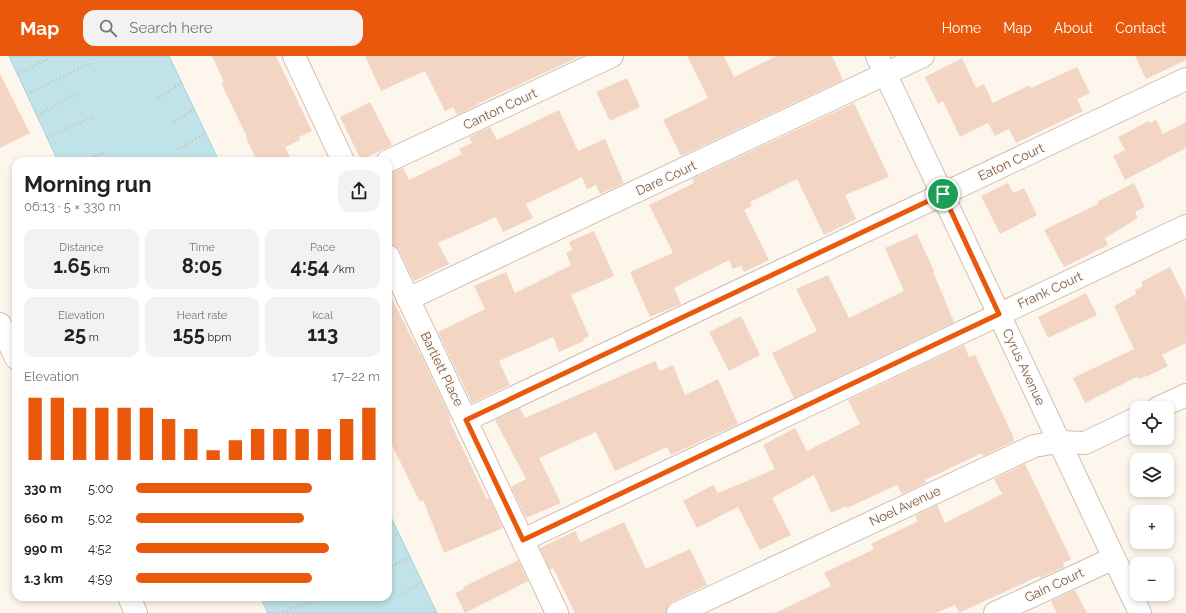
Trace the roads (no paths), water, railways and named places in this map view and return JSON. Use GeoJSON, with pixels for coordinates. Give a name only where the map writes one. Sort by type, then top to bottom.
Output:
{"type":"FeatureCollection","features":[{"type":"Feature","properties":{"kind":"street"},"geometry":{"type":"LineString","coordinates":[[295,56],[341,157]]}},
{"type":"Feature","properties":{"kind":"street","name":"Canton Court"},"geometry":{"type":"LineString","coordinates":[[392,160],[612,56]]}},
{"type":"Feature","properties":{"kind":"street","name":"Dare Court"},"geometry":{"type":"LineString","coordinates":[[408,299],[881,65],[923,56]]}},
{"type":"Feature","properties":{"kind":"street","name":"Cyrus Avenue"},"geometry":{"type":"LineString","coordinates":[[881,65],[1140,613]]}},
{"type":"Feature","properties":{"kind":"street","name":"Eaton Court"},"geometry":{"type":"LineString","coordinates":[[466,420],[1186,79]]}},
{"type":"Feature","properties":{"kind":"street","name":"Frank Court"},"geometry":{"type":"LineString","coordinates":[[523,540],[1186,226]]}},
{"type":"Feature","properties":{"kind":"street","name":"Bartlett Place"},"geometry":{"type":"LineString","coordinates":[[392,265],[557,613]]}},
{"type":"Feature","properties":{"kind":"street"},"geometry":{"type":"LineString","coordinates":[[0,324],[12,350]]}},
{"type":"Feature","properties":{"kind":"street"},"geometry":{"type":"LineString","coordinates":[[1173,401],[1186,395]]}},
{"type":"Feature","properties":{"kind":"street","name":"Noel Avenue"},"geometry":{"type":"LineString","coordinates":[[678,613],[1034,446],[1058,442],[1084,443],[1130,421]]}},
{"type":"Feature","properties":{"kind":"street","name":"Gain Court"},"geometry":{"type":"LineString","coordinates":[[995,613],[1114,558]]}},
{"type":"Feature","properties":{"kind":"street"},"geometry":{"type":"LineString","coordinates":[[131,601],[136,613]]}},
{"type":"Feature","properties":{"kind":"water"},"geometry":{"type":"Polygon","coordinates":[[[9,56],[169,56],[217,157],[56,157],[9,56]]]}},
{"type":"Feature","properties":{"kind":"water"},"geometry":{"type":"Polygon","coordinates":[[[392,519],[437,613],[268,613],[262,601],[392,601],[392,519]]]}}]}
